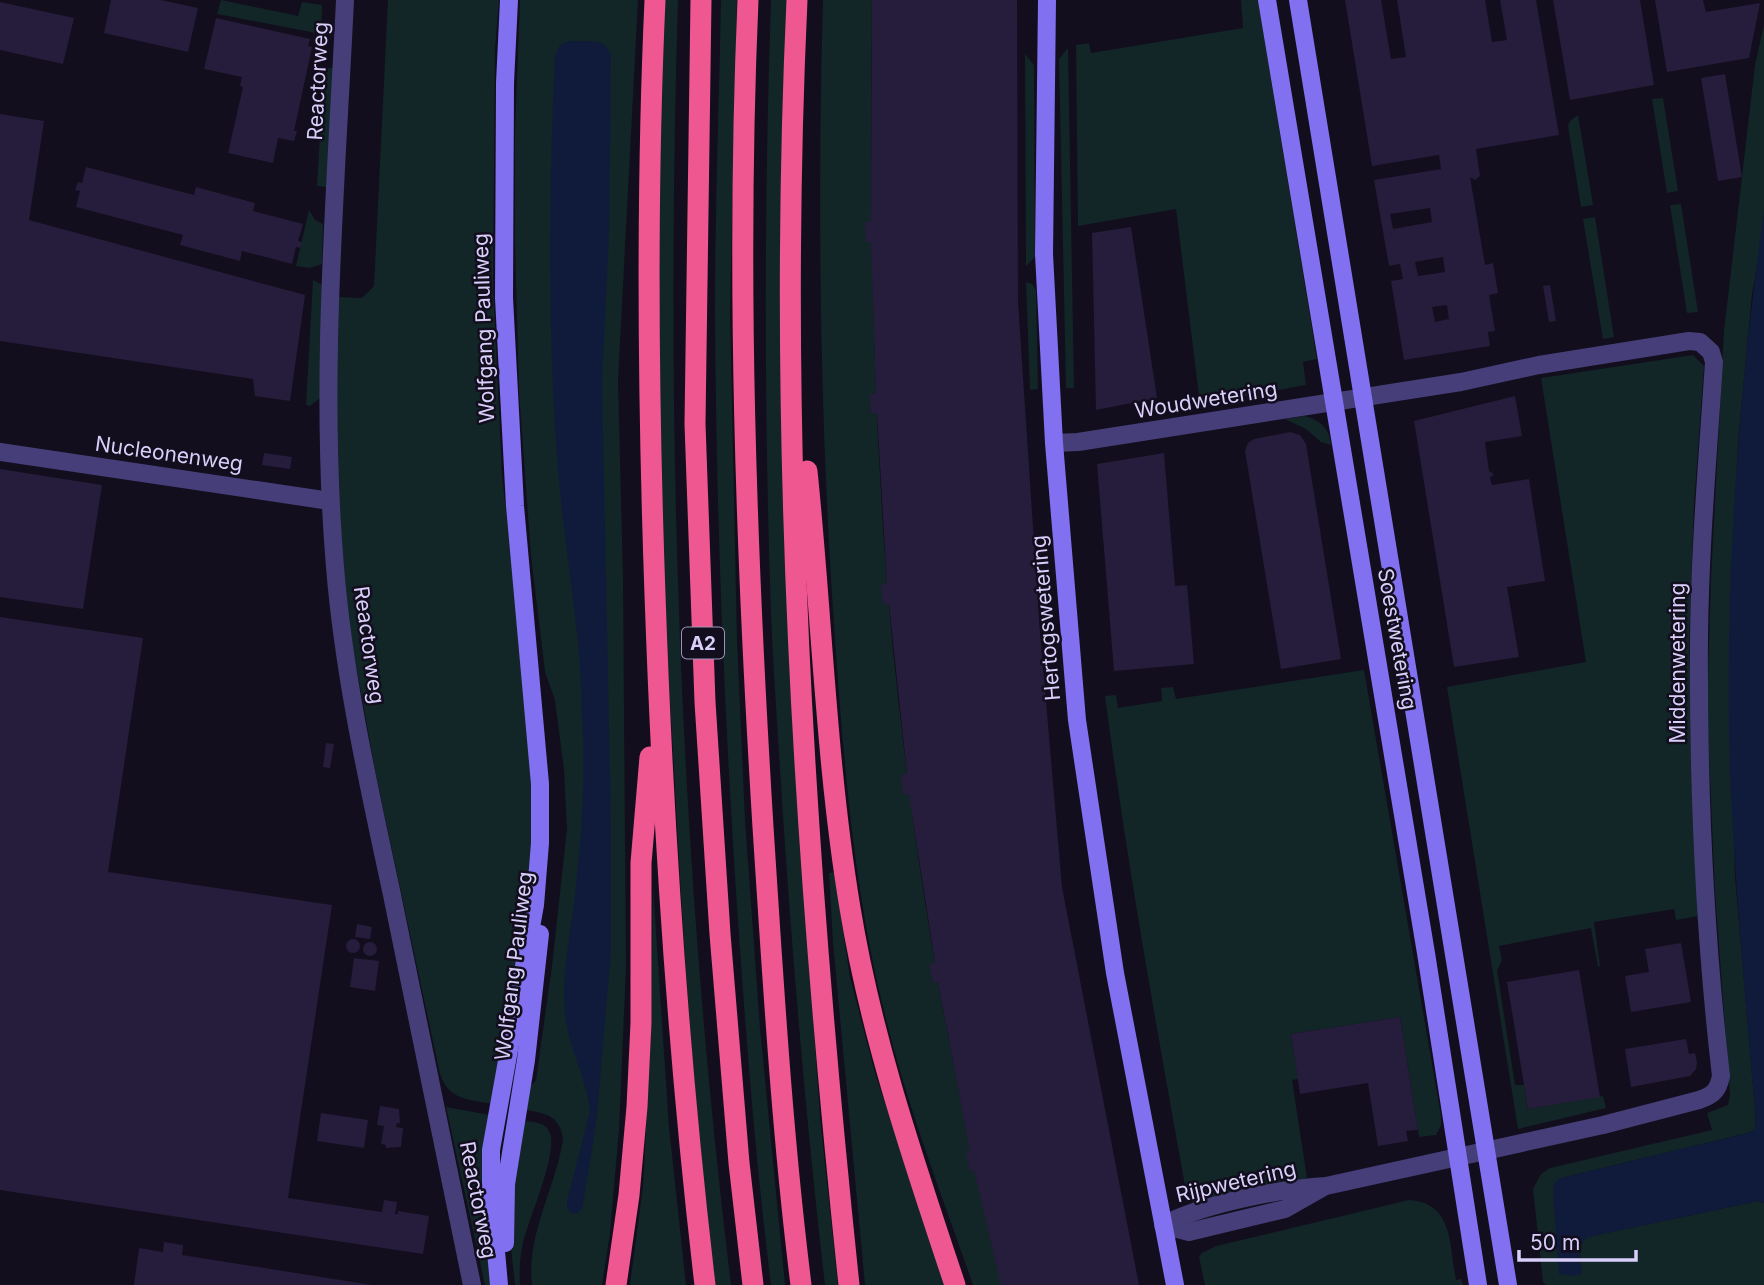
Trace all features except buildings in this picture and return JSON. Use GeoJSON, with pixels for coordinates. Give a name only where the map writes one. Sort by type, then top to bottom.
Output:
{"type":"FeatureCollection","features":[{"type":"Feature","properties":{"kind":"highway","name":"A2"},"geometry":{"type":"LineString","coordinates":[[655,0],[649,175],[649,368],[657,673],[671,922],[705,1285]]}},
{"type":"Feature","properties":{"kind":"highway","name":"A2"},"geometry":{"type":"LineString","coordinates":[[701,0],[695,424],[705,702],[721,947],[739,1163],[753,1285]]}},
{"type":"Feature","properties":{"kind":"highway","name":"A2"},"geometry":{"type":"LineString","coordinates":[[748,0],[744,363],[755,701],[776,1037],[801,1285]]}},
{"type":"Feature","properties":{"kind":"highway"},"geometry":{"type":"LineString","coordinates":[[797,0],[792,215],[797,570],[807,798],[819,976],[849,1285]]}},
{"type":"Feature","properties":{"kind":"highway"},"geometry":{"type":"LineString","coordinates":[[792,333],[817,572],[838,829],[850,909],[865,984],[913,1162],[956,1285]]}},
{"type":"Feature","properties":{"kind":"highway","name":"A2"},"geometry":{"type":"LineString","coordinates":[[616,1285],[629,1195],[637,1107],[641,1023],[641,863],[657,673]]}},
{"type":"Feature","properties":{"kind":"main road","name":"Wolfgang Pauliweg"},"geometry":{"type":"LineString","coordinates":[[499,1285],[491,1195],[491,1150],[534,905],[540,843],[540,784],[515,506],[505,310],[504,149],[509,0]]}},
{"type":"Feature","properties":{"kind":"main road","name":"Hertogswetering"},"geometry":{"type":"LineString","coordinates":[[1047,0],[1044,254],[1054,443],[1077,720],[1115,973],[1175,1285]]}},
{"type":"Feature","properties":{"kind":"main road","name":"Soestwetering"},"geometry":{"type":"LineString","coordinates":[[1267,0],[1479,1285]]}},
{"type":"Feature","properties":{"kind":"main road","name":"Soestwetering"},"geometry":{"type":"LineString","coordinates":[[1298,0],[1508,1285]]}},
{"type":"Feature","properties":{"kind":"main road","name":"Wolfgang Pauliweg"},"geometry":{"type":"LineString","coordinates":[[510,1285],[505,1240],[506,1184],[526,1060],[541,924],[548,887],[551,842],[551,784],[539,684],[530,654]]}},
{"type":"Feature","properties":{"kind":"street","name":"Reactorweg"},"geometry":{"type":"LineString","coordinates":[[345,0],[328,360],[331,501],[342,633],[363,761],[472,1285]]}},
{"type":"Feature","properties":{"kind":"street","name":"Middenwetering"},"geometry":{"type":"LineString","coordinates":[[1364,397],[1689,341],[1700,342],[1711,352],[1714,362],[1703,515],[1699,636],[1706,922],[1721,1076],[1719,1086],[1713,1095],[1699,1100],[1603,1125],[1487,1150]]}},
{"type":"Feature","properties":{"kind":"street","name":"Woudwetering"},"geometry":{"type":"LineString","coordinates":[[1054,443],[1078,442],[1364,397]]}},
{"type":"Feature","properties":{"kind":"street","name":"Nucleonenweg"},"geometry":{"type":"LineString","coordinates":[[0,452],[331,501]]}},
{"type":"Feature","properties":{"kind":"street","name":"Rijpwetering"},"geometry":{"type":"LineString","coordinates":[[1163,1225],[1185,1213],[1296,1188],[1325,1186],[1487,1150]]}},
{"type":"Feature","properties":{"kind":"green space"},"geometry":{"type":"Polygon","coordinates":[[[221,0],[298,16],[302,2],[322,5],[321,34],[217,14],[221,0]]]}},
{"type":"Feature","properties":{"kind":"green space"},"geometry":{"type":"Polygon","coordinates":[[[388,0],[499,0],[495,49],[493,283],[502,475],[534,761],[532,882],[493,1104],[468,1100],[454,1094],[440,1074],[376,775],[350,632],[334,468],[337,297],[362,298],[374,286],[388,0]]]}},
{"type":"Feature","properties":{"kind":"green space"},"geometry":{"type":"Polygon","coordinates":[[[520,0],[638,0],[618,381],[623,579],[626,967],[619,1130],[610,1233],[602,1285],[532,1285],[531,1266],[537,1229],[563,1139],[559,1125],[551,1117],[525,1110],[529,1085],[536,1080],[567,829],[564,770],[555,700],[545,672],[531,556],[519,392],[515,131],[520,0]]]}},
{"type":"Feature","properties":{"kind":"green space"},"geometry":{"type":"Polygon","coordinates":[[[663,0],[678,0],[673,321],[675,482],[688,804],[713,1125],[731,1285],[715,1285],[701,1156],[685,963],[665,609],[658,348],[663,0]]]}},
{"type":"Feature","properties":{"kind":"green space"},"geometry":{"type":"Polygon","coordinates":[[[721,0],[737,0],[730,310],[737,641],[745,820],[760,1028],[785,1285],[771,1285],[761,1202],[740,950],[726,710],[719,550],[715,310],[721,0]]]}},
{"type":"Feature","properties":{"kind":"green space"},"geometry":{"type":"Polygon","coordinates":[[[771,0],[787,0],[800,830],[820,1117],[838,1285],[825,1285],[811,1156],[789,899],[771,615],[766,307],[771,0]]]}},
{"type":"Feature","properties":{"kind":"green space"},"geometry":{"type":"Polygon","coordinates":[[[823,0],[872,0],[874,325],[881,488],[893,650],[914,827],[942,1003],[969,1141],[1003,1285],[973,1285],[937,1183],[893,1046],[874,966],[858,874],[838,688],[826,481],[820,241],[823,0]]]}},
{"type":"Feature","properties":{"kind":"green space"},"geometry":{"type":"Polygon","coordinates":[[[1241,0],[1258,0],[1317,359],[1303,362],[1306,385],[1200,404],[1176,209],[1078,226],[1076,45],[1089,43],[1091,53],[1243,28],[1241,0]]]}},
{"type":"Feature","properties":{"kind":"green space"},"geometry":{"type":"Polygon","coordinates":[[[1764,25],[1764,224],[1752,294],[1738,443],[1732,569],[1730,705],[1735,877],[1755,1129],[1748,1133],[1561,1178],[1582,1273],[1580,1249],[1587,1237],[1758,1201],[1764,1203],[1764,1285],[1546,1285],[1543,1282],[1533,1189],[1541,1174],[1550,1168],[1712,1130],[1707,1113],[1728,1105],[1730,1095],[1715,892],[1707,709],[1711,578],[1724,331],[1755,65],[1764,25]]]}},
{"type":"Feature","properties":{"kind":"green space"},"geometry":{"type":"Polygon","coordinates":[[[1068,48],[1074,388],[1066,388],[1059,59],[1068,48]]]}},
{"type":"Feature","properties":{"kind":"green space"},"geometry":{"type":"Polygon","coordinates":[[[1025,54],[1034,65],[1035,257],[1026,266],[1025,54]]]}},
{"type":"Feature","properties":{"kind":"green space"},"geometry":{"type":"Polygon","coordinates":[[[324,68],[333,68],[328,187],[317,186],[324,68]]]}},
{"type":"Feature","properties":{"kind":"green space"},"geometry":{"type":"Polygon","coordinates":[[[1663,98],[1678,191],[1667,193],[1652,99],[1663,98]]]}},
{"type":"Feature","properties":{"kind":"green space"},"geometry":{"type":"Polygon","coordinates":[[[1578,115],[1593,205],[1581,207],[1568,126],[1578,115]]]}},
{"type":"Feature","properties":{"kind":"green space"},"geometry":{"type":"Polygon","coordinates":[[[1681,204],[1698,312],[1687,313],[1670,205],[1681,204]]]}},
{"type":"Feature","properties":{"kind":"green space"},"geometry":{"type":"Polygon","coordinates":[[[309,210],[315,220],[323,224],[322,264],[310,268],[296,266],[309,210]]]}},
{"type":"Feature","properties":{"kind":"green space"},"geometry":{"type":"Polygon","coordinates":[[[1595,217],[1614,337],[1603,339],[1583,219],[1595,217]]]}},
{"type":"Feature","properties":{"kind":"green space"},"geometry":{"type":"Polygon","coordinates":[[[313,280],[322,285],[320,398],[310,406],[306,405],[313,280]]]}},
{"type":"Feature","properties":{"kind":"green space"},"geometry":{"type":"Polygon","coordinates":[[[1026,282],[1032,284],[1036,290],[1038,389],[1030,390],[1026,282]]]}},
{"type":"Feature","properties":{"kind":"green space"},"geometry":{"type":"Polygon","coordinates":[[[1693,355],[1704,366],[1694,505],[1689,646],[1699,916],[1676,920],[1674,909],[1594,922],[1598,967],[1591,928],[1499,946],[1502,960],[1497,970],[1515,1085],[1524,1085],[1528,1109],[1603,1096],[1606,1108],[1518,1129],[1447,687],[1586,662],[1541,378],[1693,355]]]}},
{"type":"Feature","properties":{"kind":"green space"},"geometry":{"type":"Polygon","coordinates":[[[1304,416],[1323,426],[1331,445],[1321,442],[1306,429],[1285,419],[1304,416]]]}},
{"type":"Feature","properties":{"kind":"green space"},"geometry":{"type":"Polygon","coordinates":[[[1364,670],[1441,1126],[1436,1135],[1419,1137],[1400,1017],[1291,1034],[1298,1079],[1292,1080],[1307,1178],[1194,1205],[1187,1197],[1154,1009],[1105,696],[1116,695],[1118,708],[1162,701],[1161,688],[1173,687],[1176,699],[1364,670]]]}},
{"type":"Feature","properties":{"kind":"green space"},"geometry":{"type":"Polygon","coordinates":[[[834,872],[850,977],[875,1073],[945,1285],[865,1285],[833,943],[829,873],[834,872]]]}},
{"type":"Feature","properties":{"kind":"green space"},"geometry":{"type":"Polygon","coordinates":[[[653,887],[669,1127],[686,1285],[630,1285],[643,1186],[651,1035],[653,887]]]}},
{"type":"Feature","properties":{"kind":"green space"},"geometry":{"type":"Polygon","coordinates":[[[446,1107],[490,1115],[493,1285],[485,1285],[446,1107]]]}},
{"type":"Feature","properties":{"kind":"green space"},"geometry":{"type":"Polygon","coordinates":[[[522,1121],[545,1126],[550,1133],[551,1142],[547,1170],[523,1242],[520,1285],[515,1285],[509,1230],[522,1121]]]}},
{"type":"Feature","properties":{"kind":"green space"},"geometry":{"type":"Polygon","coordinates":[[[1409,1200],[1424,1203],[1442,1217],[1450,1240],[1456,1280],[1461,1279],[1463,1285],[1205,1285],[1199,1257],[1216,1246],[1409,1200]]]}},
{"type":"Feature","properties":{"kind":"water"},"geometry":{"type":"Polygon","coordinates":[[[569,41],[600,43],[611,55],[609,234],[602,382],[611,952],[596,1125],[582,1209],[577,1213],[571,1213],[567,1208],[567,1201],[590,1111],[567,1026],[564,986],[580,838],[583,732],[578,641],[557,456],[550,289],[555,56],[560,45],[569,41]]]}},
{"type":"Feature","properties":{"kind":"water"},"geometry":{"type":"Polygon","coordinates":[[[1764,211],[1764,1203],[1758,1201],[1588,1237],[1580,1249],[1582,1274],[1559,1274],[1554,1183],[1561,1178],[1748,1133],[1755,1129],[1732,816],[1729,632],[1740,421],[1764,211]]]}}]}
